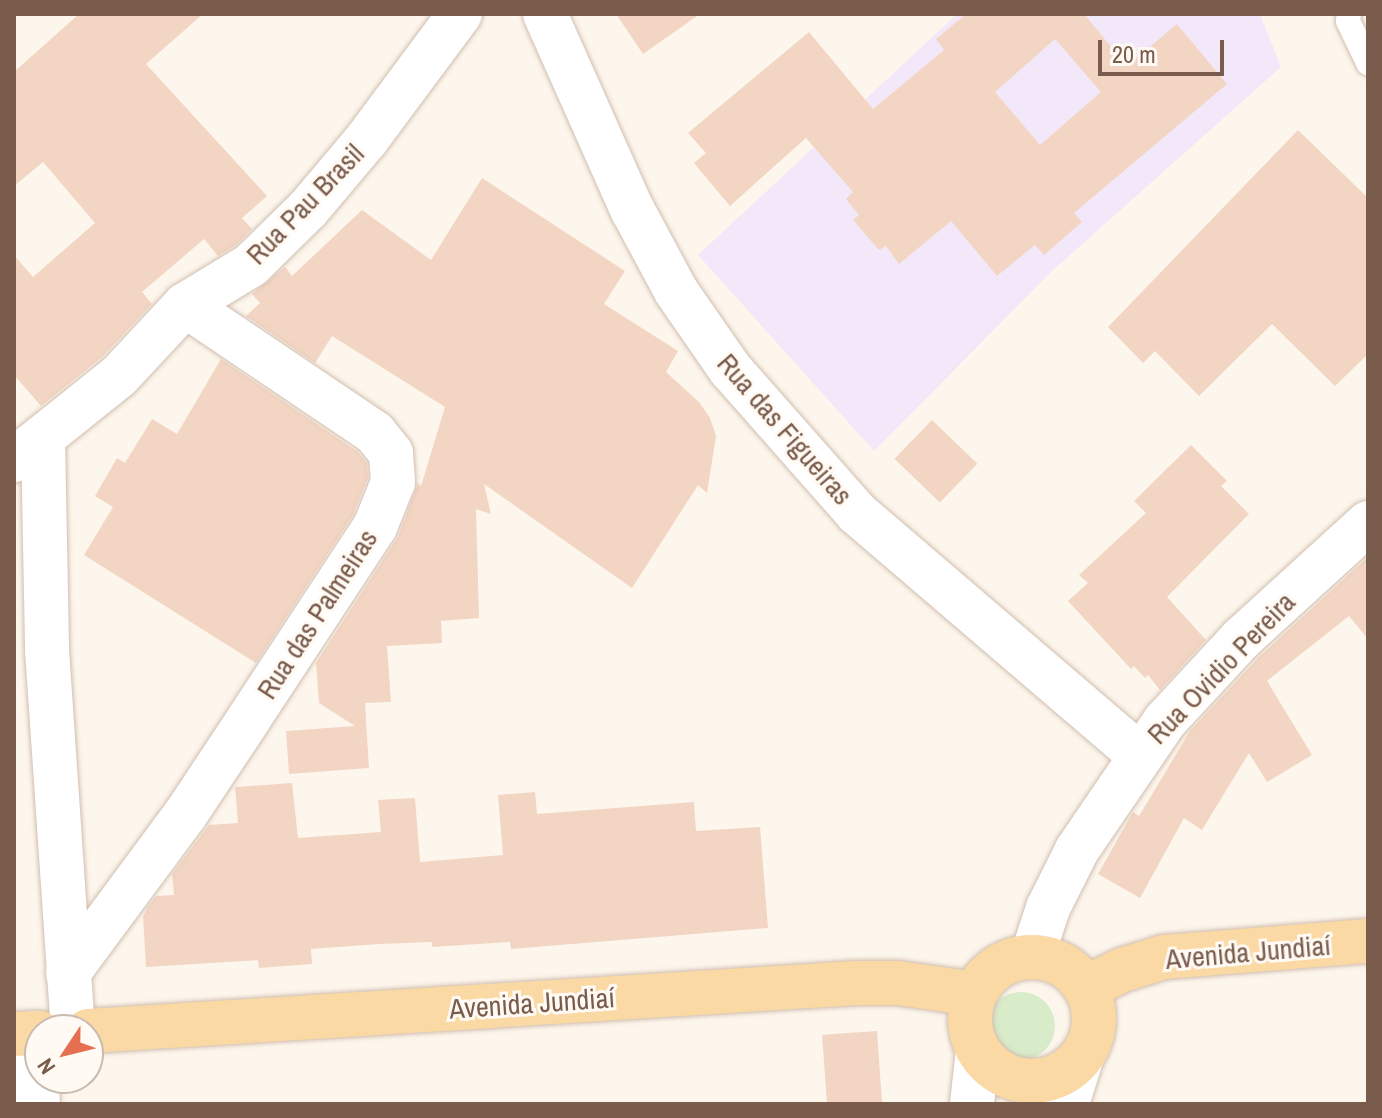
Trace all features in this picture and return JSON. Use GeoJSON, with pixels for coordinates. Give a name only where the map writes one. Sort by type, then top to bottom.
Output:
{"type":"FeatureCollection","features":[{"type":"Feature","properties":{"kind":"main road","name":"Avenida Jundiaí"},"geometry":{"type":"LineString","coordinates":[[1086,988],[1122,970],[1164,957],[1368,941]]}},
{"type":"Feature","properties":{"kind":"main road"},"geometry":{"type":"LineString","coordinates":[[1032,957],[1063,965],[1086,988],[1094,1023],[1082,1056],[1053,1078],[1025,1081],[998,1070],[978,1050],[970,1022],[975,994],[995,968],[1013,959],[1032,957]]}},
{"type":"Feature","properties":{"kind":"main road","name":"Avenida Jundiaí"},"geometry":{"type":"LineString","coordinates":[[104,1030],[857,983],[898,983],[975,994]]}},
{"type":"Feature","properties":{"kind":"street","name":"Rua Pau Brasil"},"geometry":{"type":"LineString","coordinates":[[28,449],[119,376],[185,305],[251,265],[308,209],[367,139],[460,14]]}},
{"type":"Feature","properties":{"kind":"street","name":"Rua das Figueiras"},"geometry":{"type":"LineString","coordinates":[[545,14],[632,209],[676,291],[730,369],[857,513],[1139,755]]}},
{"type":"Feature","properties":{"kind":"street","name":"Rua das Palmeiras"},"geometry":{"type":"LineString","coordinates":[[68,973],[185,815],[248,720],[375,527],[393,482],[391,453],[375,433],[185,305]]}},
{"type":"Feature","properties":{"kind":"street"},"geometry":{"type":"LineString","coordinates":[[28,449],[30,640],[68,973],[49,1014]]}},
{"type":"Feature","properties":{"kind":"street","name":"Rua Ovidio Pereira"},"geometry":{"type":"LineString","coordinates":[[1032,957],[1048,908],[1077,850],[1165,721],[1241,639],[1368,523]]}},
{"type":"Feature","properties":{"kind":"street"},"geometry":{"type":"LineString","coordinates":[[972,1104],[978,1050]]}},
{"type":"Feature","properties":{"kind":"street"},"geometry":{"type":"LineString","coordinates":[[1067,1104],[1082,1056]]}},
{"type":"Feature","properties":{"kind":"lane"},"geometry":{"type":"LineString","coordinates":[[1349,14],[1348,21],[1368,63]]}},
{"type":"Feature","properties":{"kind":"shaded area"},"geometry":{"type":"Polygon","coordinates":[[[957,14],[1260,14],[1281,67],[1052,271],[874,451],[698,255],[957,14]]]}},
{"type":"Feature","properties":{"kind":"green space"},"geometry":{"type":"Polygon","coordinates":[[[1014,992],[1028,992],[1040,997],[1050,1007],[1055,1026],[1050,1045],[1040,1055],[1028,1060],[1014,1060],[1002,1055],[992,1045],[987,1033],[987,1019],[992,1007],[1002,997],[1014,992]]]}},
{"type":"Feature","properties":{"kind":"building"},"geometry":{"type":"Polygon","coordinates":[[[79,14],[203,14],[146,64],[267,196],[242,218],[252,229],[236,245],[218,256],[204,239],[142,292],[152,304],[102,357],[41,406],[14,375],[14,255],[33,277],[95,223],[43,162],[14,186],[14,72],[79,14]]]}},
{"type":"Feature","properties":{"kind":"building"},"geometry":{"type":"Polygon","coordinates":[[[616,14],[700,14],[643,54],[616,14]]]}},
{"type":"Feature","properties":{"kind":"building"},"geometry":{"type":"Polygon","coordinates":[[[966,14],[1084,14],[1127,66],[1177,24],[1227,84],[1074,213],[1082,222],[1044,255],[1035,245],[997,276],[951,221],[899,264],[886,246],[879,250],[853,220],[859,215],[846,199],[853,192],[806,138],[730,206],[694,163],[706,153],[688,133],[809,32],[873,109],[944,50],[936,39],[966,14]],[[1055,39],[995,92],[1040,145],[1101,92],[1055,39]]]}},
{"type":"Feature","properties":{"kind":"building"},"geometry":{"type":"Polygon","coordinates":[[[1298,130],[1368,198],[1368,354],[1335,386],[1272,324],[1199,396],[1155,351],[1143,363],[1108,327],[1298,130]]]}},
{"type":"Feature","properties":{"kind":"building"},"geometry":{"type":"Polygon","coordinates":[[[482,178],[625,271],[604,304],[678,351],[666,372],[699,402],[710,418],[716,436],[707,493],[698,485],[632,588],[484,484],[491,514],[476,509],[479,618],[441,621],[442,643],[387,646],[391,702],[365,703],[369,768],[289,774],[286,731],[355,726],[319,703],[316,663],[398,537],[418,483],[421,486],[445,407],[332,336],[315,363],[246,316],[260,303],[252,294],[285,267],[292,276],[362,210],[431,260],[482,178]]]}},
{"type":"Feature","properties":{"kind":"building"},"geometry":{"type":"Polygon","coordinates":[[[221,359],[358,452],[367,463],[368,478],[353,515],[256,663],[84,555],[113,507],[95,496],[117,458],[125,463],[152,419],[177,434],[221,359]]]}},
{"type":"Feature","properties":{"kind":"building"},"geometry":{"type":"Polygon","coordinates":[[[932,420],[977,464],[940,503],[894,459],[932,420]]]}},
{"type":"Feature","properties":{"kind":"building"},"geometry":{"type":"Polygon","coordinates":[[[1191,445],[1227,481],[1221,486],[1249,514],[1167,597],[1206,640],[1160,690],[1148,675],[1145,678],[1134,666],[1131,669],[1068,601],[1088,583],[1079,575],[1146,513],[1134,501],[1191,445]]]}},
{"type":"Feature","properties":{"kind":"building"},"geometry":{"type":"Polygon","coordinates":[[[1368,557],[1368,639],[1349,616],[1267,681],[1312,755],[1267,782],[1249,753],[1202,830],[1184,818],[1140,898],[1098,874],[1133,812],[1139,816],[1190,731],[1259,657],[1368,557]]]}},
{"type":"Feature","properties":{"kind":"building"},"geometry":{"type":"Polygon","coordinates":[[[292,783],[298,838],[381,832],[378,800],[415,798],[420,862],[503,855],[498,795],[535,792],[537,814],[694,802],[696,831],[760,827],[768,928],[511,949],[510,942],[432,947],[432,942],[379,944],[311,949],[312,964],[259,968],[258,960],[146,967],[143,917],[147,908],[156,896],[174,895],[172,874],[209,825],[238,823],[235,787],[292,783]]]}},
{"type":"Feature","properties":{"kind":"building"},"geometry":{"type":"Polygon","coordinates":[[[877,1031],[882,1104],[827,1104],[822,1035],[877,1031]]]}}]}
